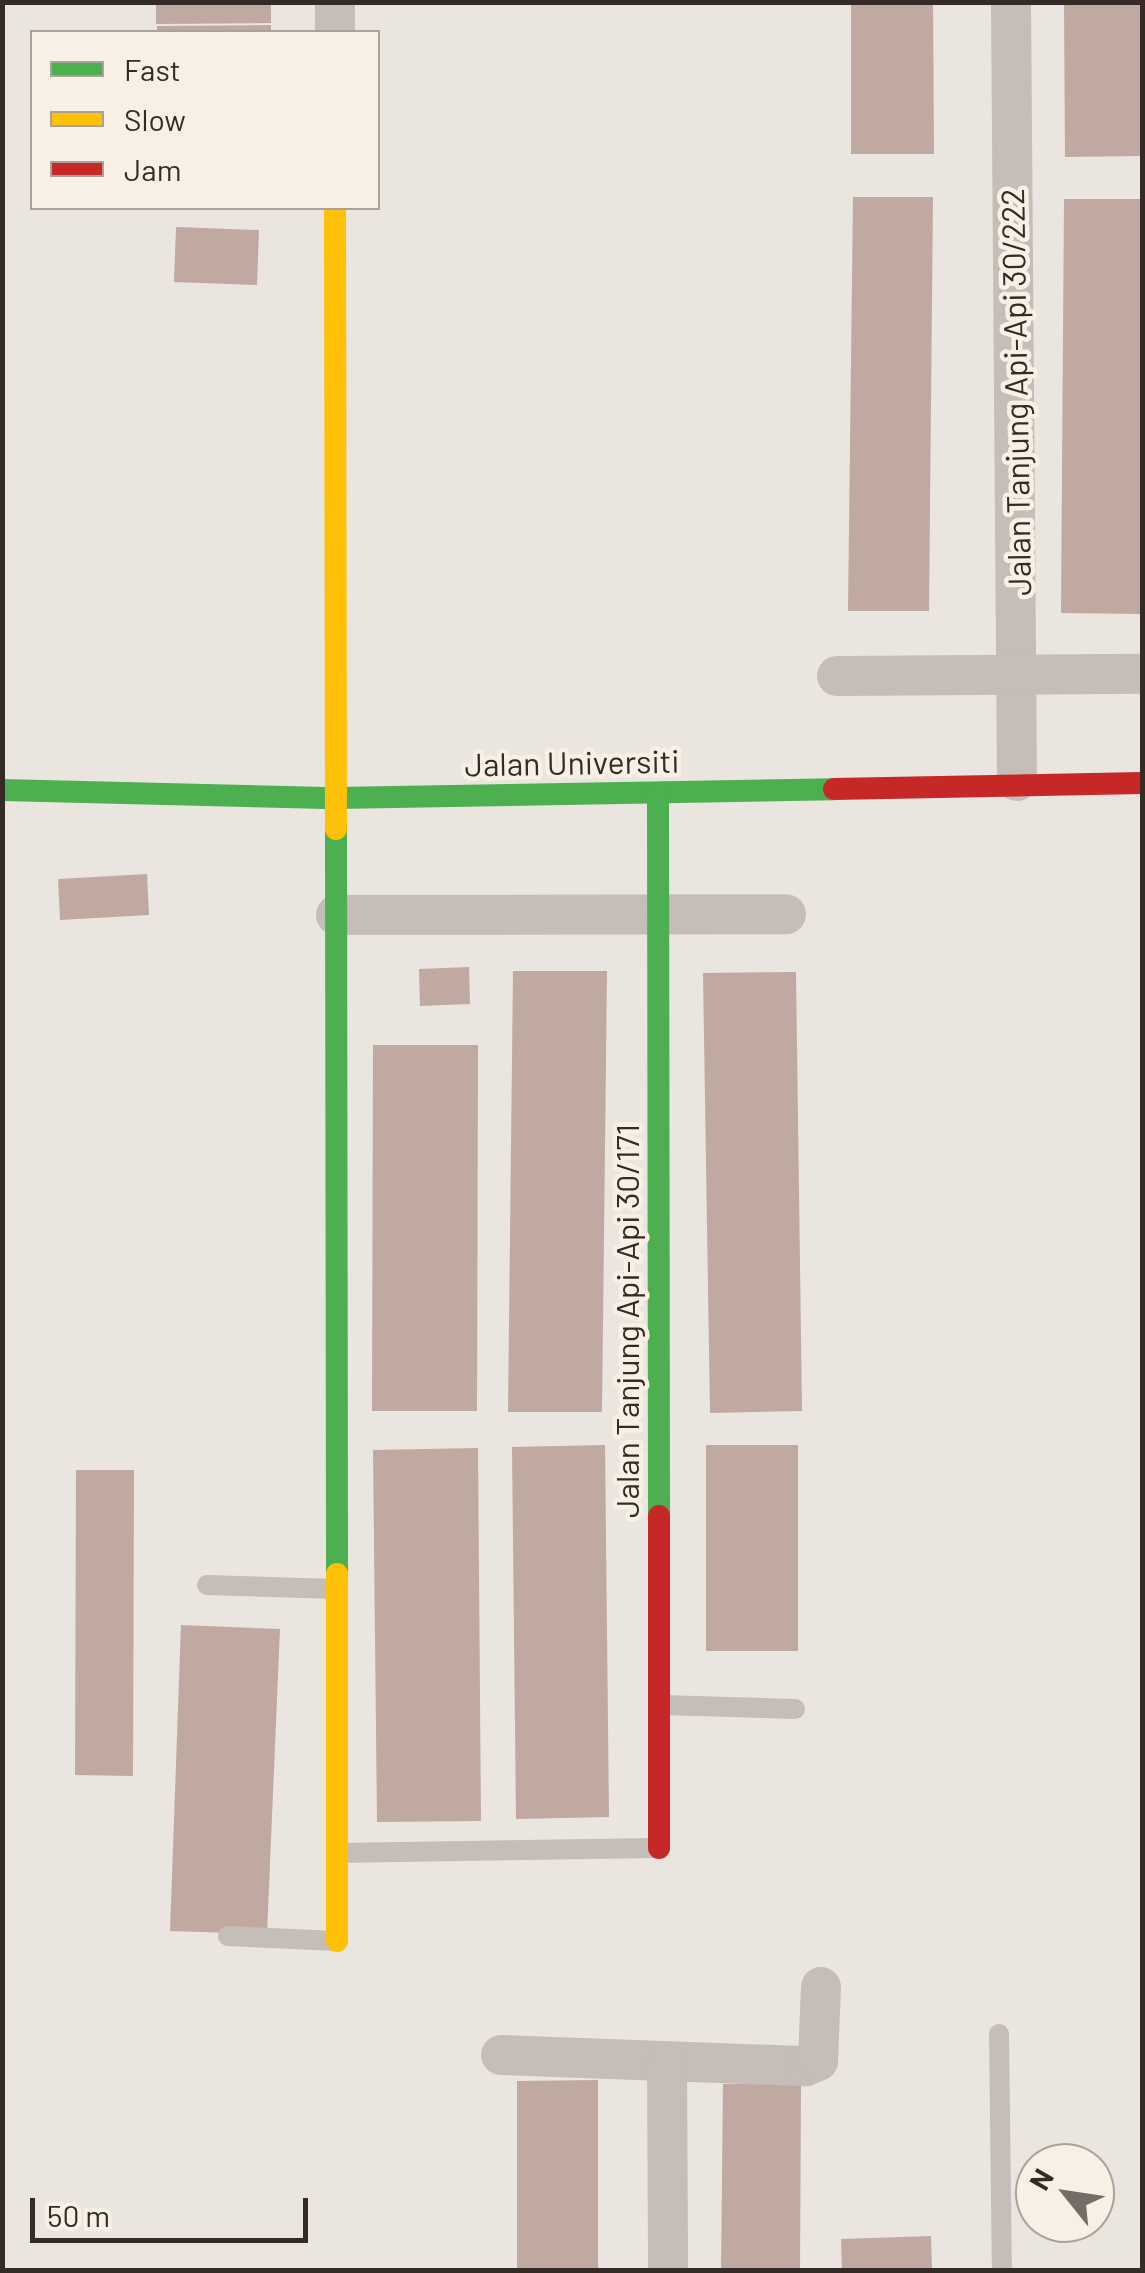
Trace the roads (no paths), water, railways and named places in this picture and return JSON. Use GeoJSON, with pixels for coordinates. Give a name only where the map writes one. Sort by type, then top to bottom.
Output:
{"type":"FeatureCollection","features":[{"type":"Feature","properties":{"kind":"street"},"geometry":{"type":"LineString","coordinates":[[334,2],[335,30]]}},
{"type":"Feature","properties":{"kind":"street","name":"Jalan Tanjung Api-Api 30/222"},"geometry":{"type":"LineString","coordinates":[[1011,2],[1017,781]]}},
{"type":"Feature","properties":{"kind":"street"},"geometry":{"type":"LineString","coordinates":[[335,210],[337,1941]]}},
{"type":"Feature","properties":{"kind":"street"},"geometry":{"type":"LineString","coordinates":[[838,676],[1142,674]]}},
{"type":"Feature","properties":{"kind":"street","name":"Jalan Universiti"},"geometry":{"type":"LineString","coordinates":[[2,790],[336,798],[658,794],[1017,781],[1142,782]]}},
{"type":"Feature","properties":{"kind":"street","name":"Jalan Tanjung Api-Api 30/171"},"geometry":{"type":"LineString","coordinates":[[658,794],[660,1848]]}},
{"type":"Feature","properties":{"kind":"street"},"geometry":{"type":"LineString","coordinates":[[336,914],[786,914]]}},
{"type":"Feature","properties":{"kind":"street"},"geometry":{"type":"LineString","coordinates":[[500,2056],[667,2063],[818,2061],[821,1987]]}},
{"type":"Feature","properties":{"kind":"street"},"geometry":{"type":"LineString","coordinates":[[667,2063],[668,2270]]}},
{"type":"Feature","properties":{"kind":"lane"},"geometry":{"type":"LineString","coordinates":[[207,1585],[337,1589]]}},
{"type":"Feature","properties":{"kind":"lane"},"geometry":{"type":"LineString","coordinates":[[660,1705],[795,1709]]}},
{"type":"Feature","properties":{"kind":"lane"},"geometry":{"type":"LineString","coordinates":[[337,1853],[660,1848]]}},
{"type":"Feature","properties":{"kind":"lane"},"geometry":{"type":"LineString","coordinates":[[228,1936],[337,1941]]}},
{"type":"Feature","properties":{"kind":"lane"},"geometry":{"type":"LineString","coordinates":[[1000,2034],[1002,2270]]}}]}
